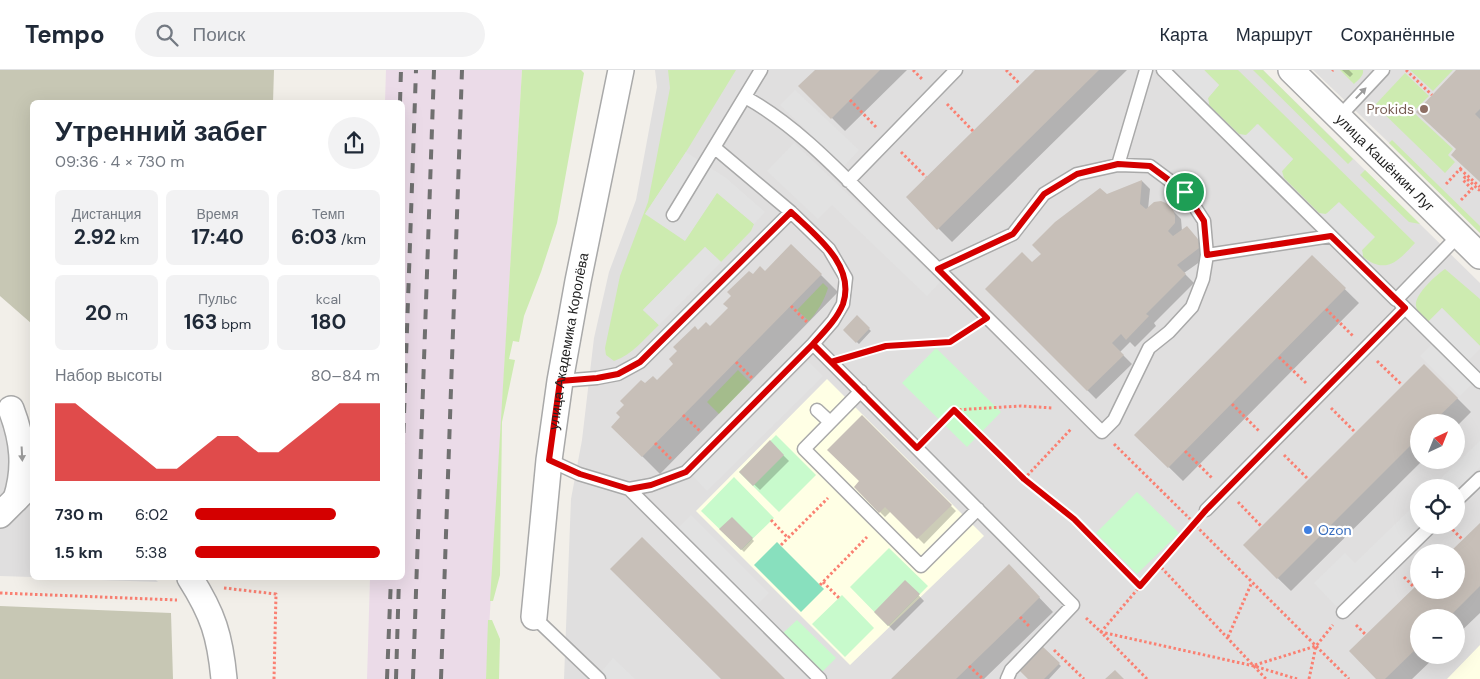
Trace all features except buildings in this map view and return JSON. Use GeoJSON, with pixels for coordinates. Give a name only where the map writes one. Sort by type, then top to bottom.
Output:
{"type":"FeatureCollection","features":[{"type":"Feature","properties":{"kind":"street","name":"улица Академика Королёва"},"geometry":{"type":"LineString","coordinates":[[534,617],[549,460],[560,381],[578,280],[621,70]]}},
{"type":"Feature","properties":{"kind":"street","name":"улица Кашёнкин Луг"},"geometry":{"type":"LineString","coordinates":[[1291,70],[1480,256]]}},
{"type":"Feature","properties":{"kind":"street"},"geometry":{"type":"LineString","coordinates":[[6,404],[30,427]]}},
{"type":"Feature","properties":{"kind":"street"},"geometry":{"type":"LineString","coordinates":[[6,404],[22,444],[22,478],[16,499]]}},
{"type":"Feature","properties":{"kind":"street"},"geometry":{"type":"LineString","coordinates":[[192,580],[210,597],[219,639],[224,679]]}},
{"type":"Feature","properties":{"kind":"lane"},"geometry":{"type":"LineString","coordinates":[[673,215],[761,70]]}},
{"type":"Feature","properties":{"kind":"lane"},"geometry":{"type":"LineString","coordinates":[[848,181],[956,70]]}},
{"type":"Feature","properties":{"kind":"lane"},"geometry":{"type":"LineString","coordinates":[[1118,164],[1146,70]]}},
{"type":"Feature","properties":{"kind":"lane"},"geometry":{"type":"LineString","coordinates":[[1163,70],[1480,382]]}},
{"type":"Feature","properties":{"kind":"lane"},"geometry":{"type":"LineString","coordinates":[[1339,117],[1383,70]]}},
{"type":"Feature","properties":{"kind":"lane"},"geometry":{"type":"LineString","coordinates":[[745,97],[785,122],[848,181],[1102,432],[1114,420],[1149,348],[1169,332],[1192,308],[1203,279],[1207,255],[1204,221],[1185,192],[1150,166],[1118,164],[1077,174],[1044,194],[1013,234],[938,269]]}},
{"type":"Feature","properties":{"kind":"lane"},"geometry":{"type":"LineString","coordinates":[[549,460],[580,474],[629,489],[651,485],[686,472],[813,344],[833,321],[843,304],[846,278],[829,248],[791,212],[715,148]]}},
{"type":"Feature","properties":{"kind":"lane"},"geometry":{"type":"LineString","coordinates":[[560,381],[618,374],[640,362],[791,212]]}},
{"type":"Feature","properties":{"kind":"lane"},"geometry":{"type":"LineString","coordinates":[[1206,510],[1230,495],[1369,352],[1400,304],[1459,235]]}},
{"type":"Feature","properties":{"kind":"lane"},"geometry":{"type":"LineString","coordinates":[[1207,255],[1331,236]]}},
{"type":"Feature","properties":{"kind":"lane"},"geometry":{"type":"LineString","coordinates":[[813,344],[1073,605],[1011,670],[1007,679]]}},
{"type":"Feature","properties":{"kind":"lane"},"geometry":{"type":"LineString","coordinates":[[861,392],[804,448],[840,485],[921,566],[978,509]]}},
{"type":"Feature","properties":{"kind":"lane"},"geometry":{"type":"LineString","coordinates":[[818,410],[830,422]]}},
{"type":"Feature","properties":{"kind":"lane"},"geometry":{"type":"LineString","coordinates":[[1465,492],[1480,478]]}},
{"type":"Feature","properties":{"kind":"lane"},"geometry":{"type":"LineString","coordinates":[[629,489],[820,679]]}},
{"type":"Feature","properties":{"kind":"lane"},"geometry":{"type":"LineString","coordinates":[[1343,612],[1423,534]]}},
{"type":"Feature","properties":{"kind":"lane"},"geometry":{"type":"LineString","coordinates":[[534,617],[599,679]]}},
{"type":"Feature","properties":{"kind":"path"},"geometry":{"type":"LineString","coordinates":[[1006,70],[1020,84]]}},
{"type":"Feature","properties":{"kind":"path"},"geometry":{"type":"LineString","coordinates":[[1406,70],[1432,95]]}},
{"type":"Feature","properties":{"kind":"path"},"geometry":{"type":"LineString","coordinates":[[1446,184],[1461,167],[1480,188]]}},
{"type":"Feature","properties":{"kind":"path"},"geometry":{"type":"LineString","coordinates":[[1462,200],[1472,188],[1463,180],[1465,178],[1479,190],[1480,188]]}},
{"type":"Feature","properties":{"kind":"path"},"geometry":{"type":"LineString","coordinates":[[791,306],[809,324]]}},
{"type":"Feature","properties":{"kind":"path"},"geometry":{"type":"LineString","coordinates":[[1326,309],[1402,385]]}},
{"type":"Feature","properties":{"kind":"path"},"geometry":{"type":"LineString","coordinates":[[831,362],[886,346],[950,342],[987,318]]}},
{"type":"Feature","properties":{"kind":"path"},"geometry":{"type":"LineString","coordinates":[[1279,357],[1355,432]]}},
{"type":"Feature","properties":{"kind":"path"},"geometry":{"type":"LineString","coordinates":[[736,362],[754,380]]}},
{"type":"Feature","properties":{"kind":"path"},"geometry":{"type":"LineString","coordinates":[[1232,404],[1308,479]]}},
{"type":"Feature","properties":{"kind":"path"},"geometry":{"type":"LineString","coordinates":[[917,448],[954,410],[1021,406],[1082,412]]}},
{"type":"Feature","properties":{"kind":"path"},"geometry":{"type":"LineString","coordinates":[[954,410],[1024,479],[1074,519],[1140,586]]}},
{"type":"Feature","properties":{"kind":"path"},"geometry":{"type":"LineString","coordinates":[[1024,479],[1082,412]]}},
{"type":"Feature","properties":{"kind":"path"},"geometry":{"type":"LineString","coordinates":[[683,416],[702,433]]}},
{"type":"Feature","properties":{"kind":"path"},"geometry":{"type":"LineString","coordinates":[[1102,432],[1349,679]]}},
{"type":"Feature","properties":{"kind":"path"},"geometry":{"type":"LineString","coordinates":[[656,444],[674,462]]}},
{"type":"Feature","properties":{"kind":"path"},"geometry":{"type":"LineString","coordinates":[[1185,451],[1261,526]]}},
{"type":"Feature","properties":{"kind":"path"},"geometry":{"type":"LineString","coordinates":[[781,545],[840,485]]}},
{"type":"Feature","properties":{"kind":"path"},"geometry":{"type":"LineString","coordinates":[[1101,632],[1206,510]]}},
{"type":"Feature","properties":{"kind":"path"},"geometry":{"type":"LineString","coordinates":[[771,520],[788,538]]}},
{"type":"Feature","properties":{"kind":"path"},"geometry":{"type":"LineString","coordinates":[[839,598],[821,583],[880,524]]}},
{"type":"Feature","properties":{"kind":"path"},"geometry":{"type":"LineString","coordinates":[[1457,534],[1463,540]]}},
{"type":"Feature","properties":{"kind":"path"},"geometry":{"type":"LineString","coordinates":[[1158,564],[1266,679]]}},
{"type":"Feature","properties":{"kind":"path"},"geometry":{"type":"LineString","coordinates":[[1228,638],[1252,582]]}},
{"type":"Feature","properties":{"kind":"path"},"geometry":{"type":"LineString","coordinates":[[0,593],[210,597],[224,588],[276,594],[274,679]]}},
{"type":"Feature","properties":{"kind":"path"},"geometry":{"type":"LineString","coordinates":[[1073,605],[1147,679]]}},
{"type":"Feature","properties":{"kind":"path"},"geometry":{"type":"LineString","coordinates":[[1309,679],[1316,646],[1343,612]]}},
{"type":"Feature","properties":{"kind":"path"},"geometry":{"type":"LineString","coordinates":[[1101,632],[1254,666],[1297,679]]}},
{"type":"Feature","properties":{"kind":"path"},"geometry":{"type":"LineString","coordinates":[[1254,666],[1316,646]]}},
{"type":"Feature","properties":{"kind":"path"},"geometry":{"type":"LineString","coordinates":[[969,666],[983,679]]}},
{"type":"Feature","properties":{"kind":"shaded area"},"geometry":{"type":"Polygon","coordinates":[[[0,70],[274,70],[273,100],[30,100],[30,322],[0,296],[0,70]]]}},
{"type":"Feature","properties":{"kind":"shaded area"},"geometry":{"type":"Polygon","coordinates":[[[386,70],[522,70],[486,679],[367,679],[370,580],[405,580],[405,100],[385,100],[386,70]]]}},
{"type":"Feature","properties":{"kind":"shaded area"},"geometry":{"type":"Polygon","coordinates":[[[655,70],[1263,70],[1480,283],[1480,679],[564,679],[571,499],[582,440],[594,338],[609,272],[636,200],[657,87],[655,70]]]}},
{"type":"Feature","properties":{"kind":"shaded area"},"geometry":{"type":"Polygon","coordinates":[[[1174,70],[1204,70],[1219,85],[1208,98],[1209,105],[1174,70]]]}},
{"type":"Feature","properties":{"kind":"shaded area"},"geometry":{"type":"Polygon","coordinates":[[[1313,70],[1480,70],[1480,233],[1384,138],[1313,70]]]}},
{"type":"Feature","properties":{"kind":"shaded area"},"geometry":{"type":"Polygon","coordinates":[[[795,90],[859,150],[844,166],[780,105],[795,90]]]}},
{"type":"Feature","properties":{"kind":"shaded area"},"geometry":{"type":"Polygon","coordinates":[[[1258,124],[1293,159],[1282,171],[1284,178],[1239,134],[1246,135],[1258,124]]]}},
{"type":"Feature","properties":{"kind":"shaded area"},"geometry":{"type":"Polygon","coordinates":[[[794,143],[940,282],[927,296],[832,205],[818,219],[767,171],[794,143]]]}},
{"type":"Feature","properties":{"kind":"shaded area"},"geometry":{"type":"Polygon","coordinates":[[[686,152],[726,178],[765,212],[754,224],[717,193],[685,241],[645,214],[686,152]]]}},
{"type":"Feature","properties":{"kind":"shaded area"},"geometry":{"type":"Polygon","coordinates":[[[1339,202],[1375,237],[1362,250],[1363,257],[1319,213],[1326,214],[1339,202]]]}},
{"type":"Feature","properties":{"kind":"shaded area"},"geometry":{"type":"Polygon","coordinates":[[[705,247],[721,262],[659,325],[643,310],[705,247]]]}},
{"type":"Feature","properties":{"kind":"shaded area"},"geometry":{"type":"Polygon","coordinates":[[[1442,308],[1480,346],[1480,349],[1467,362],[1428,322],[1442,308]]]}},
{"type":"Feature","properties":{"kind":"shaded area"},"geometry":{"type":"Polygon","coordinates":[[[1434,342],[1474,382],[1460,396],[1420,356],[1434,342]]]}},
{"type":"Feature","properties":{"kind":"shaded area"},"geometry":{"type":"Polygon","coordinates":[[[808,361],[823,376],[707,491],[693,476],[808,361]]]}},
{"type":"Feature","properties":{"kind":"shaded area"},"geometry":{"type":"Polygon","coordinates":[[[827,379],[984,536],[850,665],[696,511],[827,379]]]}},
{"type":"Feature","properties":{"kind":"shaded area"},"geometry":{"type":"Polygon","coordinates":[[[0,420],[30,448],[30,577],[0,576],[0,420]]]}},
{"type":"Feature","properties":{"kind":"shaded area"},"geometry":{"type":"Polygon","coordinates":[[[1480,441],[1480,467],[1465,482],[1465,479],[1440,479],[1451,469],[1465,469],[1465,455],[1480,441]]]}},
{"type":"Feature","properties":{"kind":"shaded area"},"geometry":{"type":"Polygon","coordinates":[[[1410,510],[1410,534],[1412,534],[1337,607],[1314,583],[1345,553],[1355,563],[1410,510]]]}},
{"type":"Feature","properties":{"kind":"shaded area"},"geometry":{"type":"Polygon","coordinates":[[[691,515],[769,593],[756,606],[678,528],[691,515]]]}},
{"type":"Feature","properties":{"kind":"shaded area"},"geometry":{"type":"Polygon","coordinates":[[[102,580],[156,580],[158,582],[102,580]]]}},
{"type":"Feature","properties":{"kind":"shaded area"},"geometry":{"type":"Polygon","coordinates":[[[0,606],[171,613],[173,679],[0,679],[0,606]]]}},
{"type":"Feature","properties":{"kind":"shaded area"},"geometry":{"type":"Polygon","coordinates":[[[1480,645],[1480,679],[1447,679],[1462,664],[1465,664],[1465,660],[1480,645]]]}},
{"type":"Feature","properties":{"kind":"shaded area"},"geometry":{"type":"Polygon","coordinates":[[[613,658],[635,679],[609,679],[601,672],[613,658]]]}},
{"type":"Feature","properties":{"kind":"green space"},"geometry":{"type":"Polygon","coordinates":[[[522,70],[581,70],[584,73],[557,223],[524,316],[519,342],[513,341],[509,359],[515,360],[502,422],[500,575],[493,601],[490,601],[522,70]]]}},
{"type":"Feature","properties":{"kind":"green space"},"geometry":{"type":"Polygon","coordinates":[[[668,70],[736,70],[686,152],[645,214],[717,192],[754,224],[751,231],[721,262],[705,247],[643,310],[659,325],[632,350],[614,361],[606,355],[605,348],[620,276],[648,202],[670,88],[668,70]]]}},
{"type":"Feature","properties":{"kind":"green space"},"geometry":{"type":"Polygon","coordinates":[[[1204,70],[1238,70],[1415,243],[1392,264],[1379,265],[1363,257],[1362,250],[1374,237],[1328,213],[1323,215],[1319,213],[1282,176],[1282,171],[1293,159],[1257,124],[1246,136],[1241,136],[1209,105],[1208,98],[1219,85],[1204,70]]]}},
{"type":"Feature","properties":{"kind":"green space"},"geometry":{"type":"Polygon","coordinates":[[[1253,70],[1263,70],[1353,159],[1348,164],[1253,70]]]}},
{"type":"Feature","properties":{"kind":"green space"},"geometry":{"type":"Polygon","coordinates":[[[1340,70],[1363,70],[1363,74],[1354,84],[1340,70]]]}},
{"type":"Feature","properties":{"kind":"green space"},"geometry":{"type":"Polygon","coordinates":[[[1410,70],[1453,70],[1433,91],[1410,70]]]}},
{"type":"Feature","properties":{"kind":"green space"},"geometry":{"type":"Polygon","coordinates":[[[1405,73],[1429,96],[1413,112],[1453,149],[1448,155],[1455,162],[1445,173],[1375,105],[1405,73]]]}},
{"type":"Feature","properties":{"kind":"green space"},"geometry":{"type":"Polygon","coordinates":[[[1392,140],[1480,226],[1480,233],[1389,143],[1392,140]]]}},
{"type":"Feature","properties":{"kind":"green space"},"geometry":{"type":"Polygon","coordinates":[[[1365,170],[1420,224],[1409,222],[1360,175],[1365,170]]]}},
{"type":"Feature","properties":{"kind":"green space"},"geometry":{"type":"Polygon","coordinates":[[[1445,269],[1480,299],[1480,346],[1442,308],[1428,322],[1418,311],[1416,301],[1418,296],[1431,280],[1445,269]]]}},
{"type":"Feature","properties":{"kind":"green space"},"geometry":{"type":"Polygon","coordinates":[[[823,283],[828,288],[820,306],[809,321],[797,310],[823,283]]]}},
{"type":"Feature","properties":{"kind":"green space"},"geometry":{"type":"Polygon","coordinates":[[[936,348],[1001,412],[967,447],[902,383],[936,348]]]}},
{"type":"Feature","properties":{"kind":"green space"},"geometry":{"type":"Polygon","coordinates":[[[738,370],[750,382],[719,414],[707,402],[738,370]]]}},
{"type":"Feature","properties":{"kind":"green space"},"geometry":{"type":"Polygon","coordinates":[[[776,435],[816,475],[779,512],[739,472],[776,435]]]}},
{"type":"Feature","properties":{"kind":"green space"},"geometry":{"type":"Polygon","coordinates":[[[734,477],[774,518],[741,550],[701,511],[734,477]]]}},
{"type":"Feature","properties":{"kind":"green space"},"geometry":{"type":"Polygon","coordinates":[[[1137,492],[1179,533],[1137,574],[1096,533],[1137,492]]]}},
{"type":"Feature","properties":{"kind":"green space"},"geometry":{"type":"Polygon","coordinates":[[[777,542],[824,589],[801,612],[754,565],[777,542]]]}},
{"type":"Feature","properties":{"kind":"green space"},"geometry":{"type":"Polygon","coordinates":[[[889,548],[928,586],[888,626],[850,587],[889,548]]]}},
{"type":"Feature","properties":{"kind":"green space"},"geometry":{"type":"Polygon","coordinates":[[[842,595],[874,628],[845,657],[812,624],[842,595]]]}},
{"type":"Feature","properties":{"kind":"green space"},"geometry":{"type":"Polygon","coordinates":[[[488,620],[492,620],[500,639],[499,679],[486,679],[488,620]]]}},
{"type":"Feature","properties":{"kind":"green space"},"geometry":{"type":"Polygon","coordinates":[[[797,620],[836,658],[822,672],[783,633],[797,620]]]}},
{"type":"Feature","properties":{"kind":"railway"},"geometry":{"type":"LineString","coordinates":[[400,100],[401,70]]}},
{"type":"Feature","properties":{"kind":"railway"},"geometry":{"type":"LineString","coordinates":[[405,387],[416,70]]}},
{"type":"Feature","properties":{"kind":"railway"},"geometry":{"type":"LineString","coordinates":[[413,679],[434,70]]}},
{"type":"Feature","properties":{"kind":"railway"},"geometry":{"type":"LineString","coordinates":[[441,679],[462,70]]}},
{"type":"Feature","properties":{"kind":"railway"},"geometry":{"type":"LineString","coordinates":[[387,679],[391,580]]}},
{"type":"Feature","properties":{"kind":"railway"},"geometry":{"type":"LineString","coordinates":[[396,679],[399,580]]}},
{"type":"Feature","properties":{"kind":"place","name":"Prokids"},"geometry":{"type":"Point","coordinates":[1424,109]}},
{"type":"Feature","properties":{"kind":"place","name":"Ozon"},"geometry":{"type":"Point","coordinates":[1308,530]}},
{"type":"Feature","properties":{"kind":"route"},"geometry":{"type":"LineString","coordinates":[[1185,192],[1150,166],[1118,164],[1077,174],[1044,194],[1013,234],[938,269],[987,318],[950,342],[886,346],[831,362],[813,344],[686,472],[651,485],[629,489],[580,474],[549,460],[560,381],[618,374],[640,362],[791,212],[829,248],[846,278],[843,304],[833,321],[813,344],[917,448],[954,410],[1024,479],[1074,519],[1140,586],[1206,510],[1405,308],[1331,236],[1207,255],[1204,221],[1185,192]]}}]}
